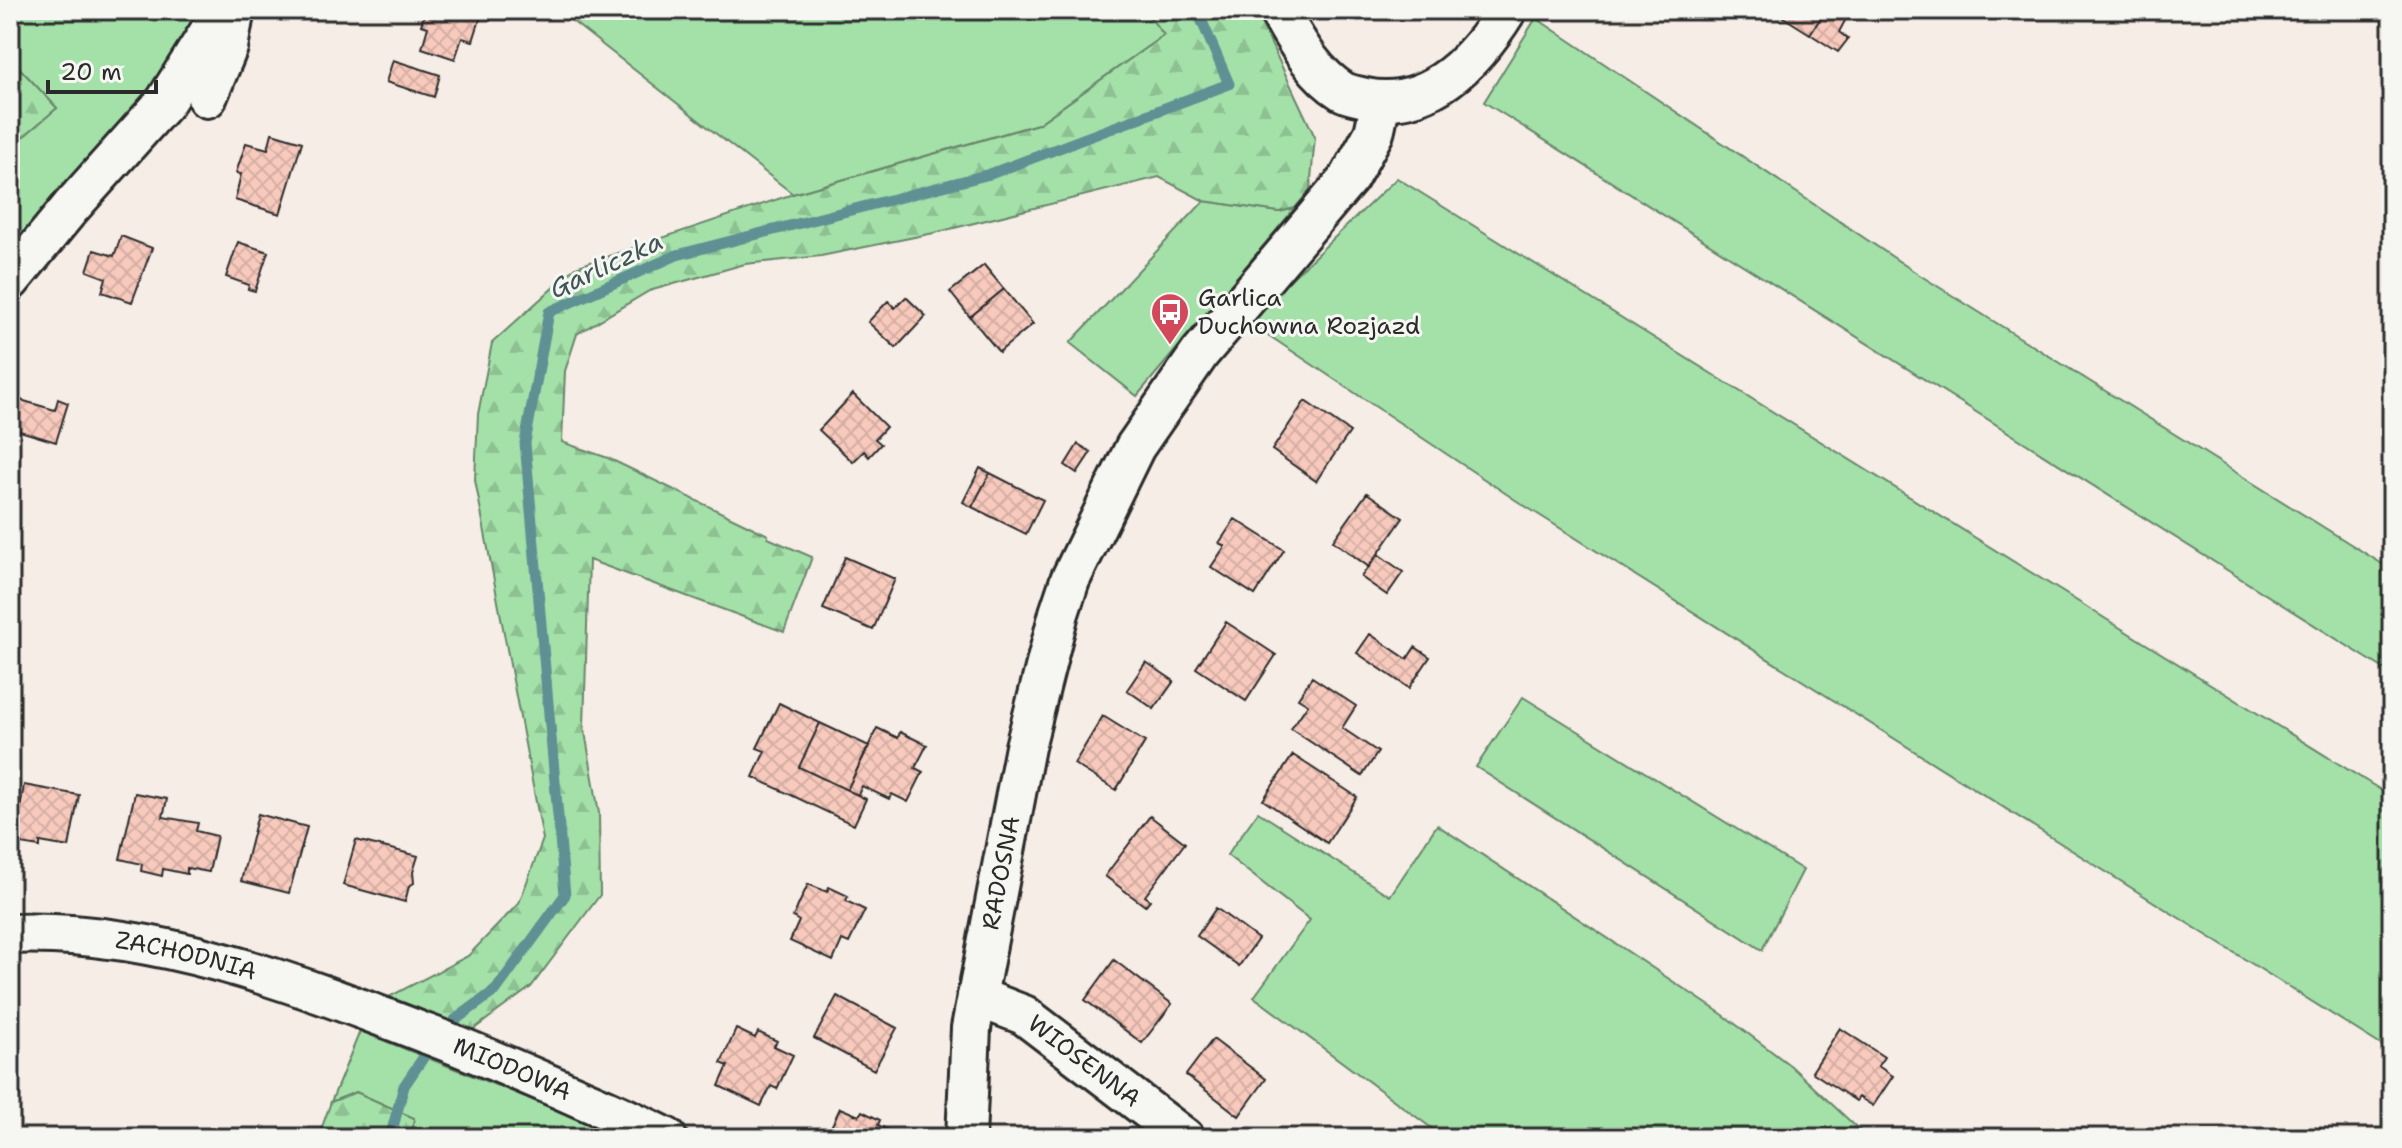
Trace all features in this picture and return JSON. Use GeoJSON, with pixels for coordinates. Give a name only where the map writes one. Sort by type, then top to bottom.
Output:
{"type":"FeatureCollection","features":[{"type":"Feature","properties":{"kind":"street"},"geometry":{"type":"LineString","coordinates":[[10,281],[165,102],[223,10]]}},
{"type":"Feature","properties":{"kind":"street"},"geometry":{"type":"LineString","coordinates":[[207,98],[228,47],[234,10]]}},
{"type":"Feature","properties":{"kind":"street"},"geometry":{"type":"LineString","coordinates":[[1278,10],[1308,61],[1344,93],[1381,101],[1412,98],[1440,86],[1460,70],[1507,10]]}},
{"type":"Feature","properties":{"kind":"street","name":"RADOSNA"},"geometry":{"type":"LineString","coordinates":[[966,1138],[971,1028],[1021,766],[1059,613],[1086,544],[1135,447],[1200,353],[1349,178],[1374,133],[1381,101]]}},
{"type":"Feature","properties":{"kind":"street","name":"ZACHODNIA"},"geometry":{"type":"LineString","coordinates":[[10,934],[42,932],[159,948],[226,964],[356,1006]]}},
{"type":"Feature","properties":{"kind":"street","name":"WIOSENNA"},"geometry":{"type":"LineString","coordinates":[[977,997],[1024,1015],[1185,1138]]}},
{"type":"Feature","properties":{"kind":"street","name":"MIODOWA"},"geometry":{"type":"LineString","coordinates":[[356,1006],[486,1056],[667,1138]]}},
{"type":"Feature","properties":{"kind":"green space"},"geometry":{"type":"Polygon","coordinates":[[[10,10],[212,10],[156,106],[10,265],[10,148],[57,108],[10,58],[10,10]]]}},
{"type":"Feature","properties":{"kind":"green space"},"geometry":{"type":"Polygon","coordinates":[[[558,10],[1144,10],[1164,35],[1038,124],[793,194],[558,10]]]}},
{"type":"Feature","properties":{"kind":"green space"},"geometry":{"type":"Polygon","coordinates":[[[1144,10],[1255,10],[1315,137],[1310,190],[1295,208],[1279,212],[1204,201],[1159,177],[934,233],[821,256],[745,264],[649,291],[577,334],[565,371],[562,442],[608,458],[812,557],[784,632],[589,560],[584,726],[599,813],[600,895],[531,987],[467,1034],[381,1001],[468,956],[519,903],[543,839],[475,480],[478,414],[492,343],[576,267],[793,194],[1038,124],[1164,35],[1144,10]]]}},
{"type":"Feature","properties":{"kind":"green space"},"geometry":{"type":"Polygon","coordinates":[[[1536,18],[1918,274],[2392,570],[2392,674],[1484,102],[1536,18]]]}},
{"type":"Feature","properties":{"kind":"green space"},"geometry":{"type":"Polygon","coordinates":[[[10,58],[57,108],[10,148],[10,58]]]}},
{"type":"Feature","properties":{"kind":"green space"},"geometry":{"type":"Polygon","coordinates":[[[1397,178],[2392,797],[2392,1052],[1517,501],[1247,321],[1397,178]]]}},
{"type":"Feature","properties":{"kind":"green space"},"geometry":{"type":"Polygon","coordinates":[[[1204,201],[1279,212],[1295,208],[1137,396],[1070,343],[1204,201]]]}},
{"type":"Feature","properties":{"kind":"green space"},"geometry":{"type":"Polygon","coordinates":[[[1523,697],[1803,870],[1762,950],[1476,767],[1523,697]]]}},
{"type":"Feature","properties":{"kind":"green space"},"geometry":{"type":"Polygon","coordinates":[[[1258,812],[1390,896],[1437,825],[1722,1014],[1791,1066],[1868,1138],[1445,1138],[1254,997],[1310,920],[1227,855],[1258,812]]]}},
{"type":"Feature","properties":{"kind":"green space"},"geometry":{"type":"Polygon","coordinates":[[[360,1031],[628,1138],[411,1138],[414,1118],[356,1092],[331,1102],[360,1031]]]}},
{"type":"Feature","properties":{"kind":"green space"},"geometry":{"type":"Polygon","coordinates":[[[356,1092],[414,1118],[411,1138],[318,1138],[331,1102],[356,1092]]]}},
{"type":"Feature","properties":{"kind":"building"},"geometry":{"type":"Polygon","coordinates":[[[426,10],[471,10],[482,13],[473,41],[462,38],[455,59],[422,48],[428,27],[421,25],[426,10]]]}},
{"type":"Feature","properties":{"kind":"building"},"geometry":{"type":"Polygon","coordinates":[[[1772,10],[1826,10],[1810,34],[1772,10]]]}},
{"type":"Feature","properties":{"kind":"building"},"geometry":{"type":"Polygon","coordinates":[[[1826,10],[1835,10],[1847,17],[1839,32],[1848,39],[1838,52],[1810,34],[1826,10]]]}},
{"type":"Feature","properties":{"kind":"building"},"geometry":{"type":"Polygon","coordinates":[[[393,60],[440,75],[434,97],[386,82],[393,60]]]}},
{"type":"Feature","properties":{"kind":"building"},"geometry":{"type":"Polygon","coordinates":[[[272,133],[302,142],[280,214],[235,200],[241,174],[236,173],[246,143],[268,149],[272,133]]]}},
{"type":"Feature","properties":{"kind":"building"},"geometry":{"type":"Polygon","coordinates":[[[121,236],[152,248],[132,302],[102,292],[106,278],[87,271],[94,250],[114,256],[121,236]]]}},
{"type":"Feature","properties":{"kind":"building"},"geometry":{"type":"Polygon","coordinates":[[[238,242],[268,252],[255,291],[248,289],[249,285],[226,277],[238,242]]]}},
{"type":"Feature","properties":{"kind":"building"},"geometry":{"type":"Polygon","coordinates":[[[984,265],[1004,289],[970,317],[950,292],[984,265]]]}},
{"type":"Feature","properties":{"kind":"building"},"geometry":{"type":"Polygon","coordinates":[[[1004,289],[1033,324],[999,352],[970,317],[1004,289]]]}},
{"type":"Feature","properties":{"kind":"building"},"geometry":{"type":"Polygon","coordinates":[[[906,297],[926,316],[896,348],[868,322],[888,301],[895,308],[906,297]]]}},
{"type":"Feature","properties":{"kind":"building"},"geometry":{"type":"Polygon","coordinates":[[[853,394],[886,427],[875,439],[881,444],[869,457],[864,451],[853,462],[819,430],[853,394]]]}},
{"type":"Feature","properties":{"kind":"building"},"geometry":{"type":"Polygon","coordinates":[[[10,397],[55,410],[58,399],[68,403],[56,442],[10,428],[10,397]]]}},
{"type":"Feature","properties":{"kind":"building"},"geometry":{"type":"Polygon","coordinates":[[[1305,401],[1350,432],[1316,481],[1272,450],[1305,401]]]}},
{"type":"Feature","properties":{"kind":"building"},"geometry":{"type":"Polygon","coordinates":[[[1078,444],[1091,452],[1077,473],[1065,465],[1078,444]]]}},
{"type":"Feature","properties":{"kind":"building"},"geometry":{"type":"Polygon","coordinates":[[[980,468],[990,473],[972,507],[963,502],[980,468]]]}},
{"type":"Feature","properties":{"kind":"building"},"geometry":{"type":"Polygon","coordinates":[[[990,473],[1043,500],[1026,534],[972,507],[990,473]]]}},
{"type":"Feature","properties":{"kind":"building"},"geometry":{"type":"Polygon","coordinates":[[[1367,493],[1403,518],[1369,567],[1333,541],[1367,493]]]}},
{"type":"Feature","properties":{"kind":"building"},"geometry":{"type":"Polygon","coordinates":[[[1235,519],[1284,550],[1255,595],[1211,567],[1225,546],[1219,543],[1235,519]]]}},
{"type":"Feature","properties":{"kind":"building"},"geometry":{"type":"Polygon","coordinates":[[[1378,554],[1403,572],[1387,595],[1361,577],[1378,554]]]}},
{"type":"Feature","properties":{"kind":"building"},"geometry":{"type":"Polygon","coordinates":[[[845,557],[895,579],[873,630],[823,609],[845,557]]]}},
{"type":"Feature","properties":{"kind":"building"},"geometry":{"type":"Polygon","coordinates":[[[1226,622],[1276,655],[1246,701],[1196,668],[1226,622]]]}},
{"type":"Feature","properties":{"kind":"building"},"geometry":{"type":"Polygon","coordinates":[[[1370,634],[1407,659],[1415,647],[1430,657],[1409,688],[1357,653],[1370,634]]]}},
{"type":"Feature","properties":{"kind":"building"},"geometry":{"type":"Polygon","coordinates":[[[1146,662],[1174,681],[1154,709],[1127,690],[1146,662]]]}},
{"type":"Feature","properties":{"kind":"building"},"geometry":{"type":"Polygon","coordinates":[[[1312,677],[1356,706],[1342,728],[1378,752],[1362,776],[1291,729],[1308,704],[1298,698],[1312,677]]]}},
{"type":"Feature","properties":{"kind":"building"},"geometry":{"type":"Polygon","coordinates":[[[779,703],[820,723],[799,767],[866,799],[854,825],[753,777],[765,751],[757,748],[779,703]]]}},
{"type":"Feature","properties":{"kind":"building"},"geometry":{"type":"Polygon","coordinates":[[[1103,716],[1145,742],[1116,790],[1074,764],[1103,716]]]}},
{"type":"Feature","properties":{"kind":"building"},"geometry":{"type":"Polygon","coordinates":[[[820,723],[869,746],[847,790],[799,767],[820,723]]]}},
{"type":"Feature","properties":{"kind":"building"},"geometry":{"type":"Polygon","coordinates":[[[877,728],[898,738],[900,732],[927,745],[915,768],[923,772],[908,802],[892,794],[889,799],[862,786],[858,795],[847,790],[877,728]]]}},
{"type":"Feature","properties":{"kind":"building"},"geometry":{"type":"Polygon","coordinates":[[[1293,755],[1357,797],[1327,843],[1263,800],[1293,755]]]}},
{"type":"Feature","properties":{"kind":"building"},"geometry":{"type":"Polygon","coordinates":[[[24,785],[79,795],[69,847],[40,842],[40,847],[14,843],[24,785]]]}},
{"type":"Feature","properties":{"kind":"building"},"geometry":{"type":"Polygon","coordinates":[[[135,793],[167,799],[163,817],[198,823],[196,831],[217,836],[209,872],[187,868],[187,874],[163,869],[162,876],[141,871],[142,864],[120,859],[135,793]]]}},
{"type":"Feature","properties":{"kind":"building"},"geometry":{"type":"Polygon","coordinates":[[[258,814],[307,827],[289,893],[241,881],[258,814]]]}},
{"type":"Feature","properties":{"kind":"building"},"geometry":{"type":"Polygon","coordinates":[[[1150,816],[1185,843],[1145,896],[1150,900],[1145,906],[1105,876],[1150,816]]]}},
{"type":"Feature","properties":{"kind":"building"},"geometry":{"type":"Polygon","coordinates":[[[356,840],[418,856],[413,872],[414,883],[409,886],[405,902],[343,885],[356,840]]]}},
{"type":"Feature","properties":{"kind":"building"},"geometry":{"type":"Polygon","coordinates":[[[808,884],[827,892],[829,887],[848,896],[846,901],[865,910],[849,943],[842,940],[833,961],[790,941],[799,921],[793,917],[808,884]]]}},
{"type":"Feature","properties":{"kind":"building"},"geometry":{"type":"Polygon","coordinates":[[[1216,908],[1258,939],[1239,966],[1197,936],[1216,908]]]}},
{"type":"Feature","properties":{"kind":"building"},"geometry":{"type":"Polygon","coordinates":[[[1114,960],[1172,1004],[1142,1043],[1085,1000],[1114,960]]]}},
{"type":"Feature","properties":{"kind":"building"},"geometry":{"type":"Polygon","coordinates":[[[837,996],[897,1028],[874,1070],[814,1038],[837,996]]]}},
{"type":"Feature","properties":{"kind":"building"},"geometry":{"type":"Polygon","coordinates":[[[1840,1028],[1884,1057],[1878,1066],[1893,1076],[1873,1106],[1859,1097],[1856,1101],[1812,1072],[1840,1028]]]}},
{"type":"Feature","properties":{"kind":"building"},"geometry":{"type":"Polygon","coordinates":[[[736,1029],[755,1038],[758,1032],[777,1041],[774,1046],[793,1055],[777,1089],[771,1086],[761,1106],[719,1086],[728,1066],[721,1063],[736,1029]]]}},
{"type":"Feature","properties":{"kind":"building"},"geometry":{"type":"Polygon","coordinates":[[[1213,1039],[1266,1079],[1239,1116],[1186,1075],[1213,1039]]]}},
{"type":"Feature","properties":{"kind":"building"},"geometry":{"type":"Polygon","coordinates":[[[840,1108],[859,1116],[862,1111],[880,1120],[878,1125],[896,1134],[895,1138],[826,1138],[840,1108]]]}},
{"type":"Feature","properties":{"kind":"waterway","name":"Garliczka"},"geometry":{"type":"LineString","coordinates":[[455,1020],[496,990],[565,895],[525,443],[549,312],[677,255],[990,174],[1229,84],[1197,10]]}},
{"type":"Feature","properties":{"kind":"waterway","name":"Garliczka"},"geometry":{"type":"LineString","coordinates":[[390,1138],[404,1086],[423,1058]]}},
{"type":"Feature","properties":{"kind":"place","name":"Garlica Duchowna Rozjazd"},"geometry":{"type":"Point","coordinates":[1170,346]}}]}
